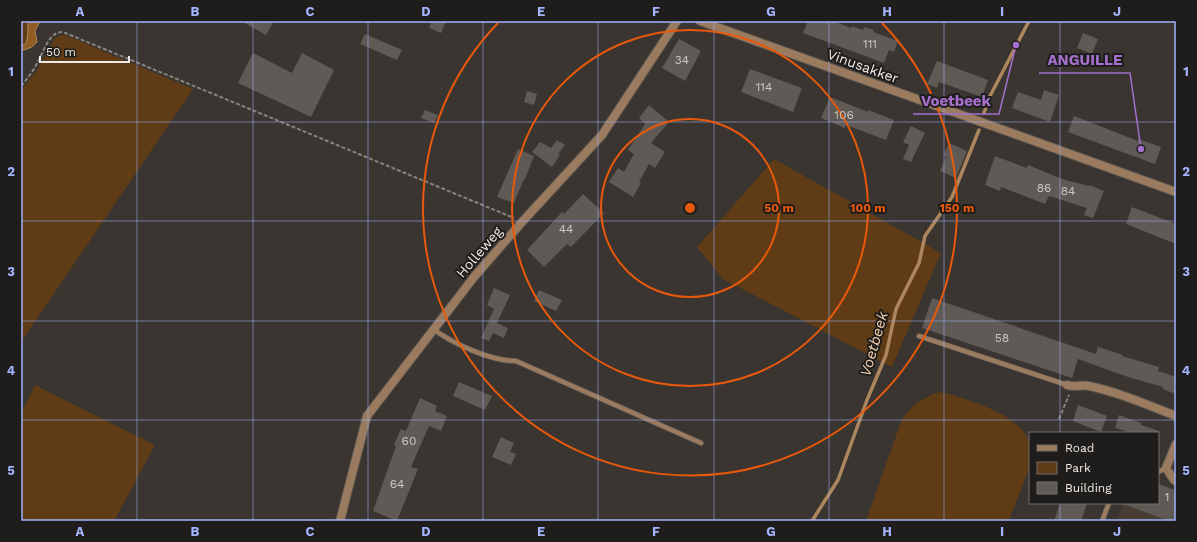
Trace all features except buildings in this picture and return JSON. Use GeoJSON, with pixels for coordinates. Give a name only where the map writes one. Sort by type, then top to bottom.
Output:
{"type":"FeatureCollection","features":[{"type":"Feature","properties":{"kind":"street","name":"Holleweg"},"geometry":{"type":"LineString","coordinates":[[340,521],[367,416],[474,277],[602,135],[677,21]]}},
{"type":"Feature","properties":{"kind":"street","name":"Vinusakker"},"geometry":{"type":"LineString","coordinates":[[700,21],[1176,192]]}},
{"type":"Feature","properties":{"kind":"street"},"geometry":{"type":"LineString","coordinates":[[1070,386],[1087,385],[1119,394],[1176,416]]}},
{"type":"Feature","properties":{"kind":"street"},"geometry":{"type":"LineString","coordinates":[[1176,444],[1166,468],[1174,480],[1176,480]]}},
{"type":"Feature","properties":{"kind":"lane"},"geometry":{"type":"LineString","coordinates":[[433,329],[445,338],[491,358],[516,361],[702,443]]}},
{"type":"Feature","properties":{"kind":"lane"},"geometry":{"type":"LineString","coordinates":[[919,336],[1070,386]]}},
{"type":"Feature","properties":{"kind":"lane"},"geometry":{"type":"LineString","coordinates":[[1159,472],[1166,468]]}},
{"type":"Feature","properties":{"kind":"lane"},"geometry":{"type":"LineString","coordinates":[[1102,521],[1109,504]]}},
{"type":"Feature","properties":{"kind":"path"},"geometry":{"type":"LineString","coordinates":[[21,86],[34,69],[50,39],[57,33],[63,32],[522,222]]}},
{"type":"Feature","properties":{"kind":"path"},"geometry":{"type":"LineString","coordinates":[[1059,419],[1070,386]]}},
{"type":"Feature","properties":{"kind":"shaded area"},"geometry":{"type":"Polygon","coordinates":[[[29,21],[40,21],[35,31],[37,42],[32,47],[21,51],[21,43],[24,45],[27,40],[29,21]]]}},
{"type":"Feature","properties":{"kind":"shaded area"},"geometry":{"type":"Polygon","coordinates":[[[1159,483],[1176,489],[1176,521],[1117,521],[1123,504],[1159,504],[1159,483]]]}},
{"type":"Feature","properties":{"kind":"green space"},"geometry":{"type":"Polygon","coordinates":[[[21,21],[29,21],[27,41],[24,45],[21,43],[21,21]]]}},
{"type":"Feature","properties":{"kind":"green space"},"geometry":{"type":"Polygon","coordinates":[[[65,35],[193,89],[21,342],[21,90],[36,72],[55,38],[65,35]]]}},
{"type":"Feature","properties":{"kind":"green space"},"geometry":{"type":"Polygon","coordinates":[[[774,159],[941,253],[892,367],[723,279],[697,247],[774,159]]]}},
{"type":"Feature","properties":{"kind":"green space"},"geometry":{"type":"Polygon","coordinates":[[[35,385],[155,445],[114,521],[21,521],[21,413],[35,385]]]}},
{"type":"Feature","properties":{"kind":"green space"},"geometry":{"type":"Polygon","coordinates":[[[941,392],[950,394],[991,409],[1005,416],[1017,425],[1026,435],[1029,443],[1029,466],[1009,521],[866,521],[902,419],[915,404],[933,394],[941,392]]]}},
{"type":"Feature","properties":{"kind":"waterway","name":"Voetbeek"},"geometry":{"type":"LineString","coordinates":[[984,113],[989,98],[1029,21]]}},
{"type":"Feature","properties":{"kind":"waterway","name":"Voetbeek"},"geometry":{"type":"LineString","coordinates":[[812,521],[838,480],[867,400],[886,355],[896,309],[919,263],[925,236],[952,197],[979,130]]}},
{"type":"Feature","properties":{"kind":"place","name":"Voetbeek"},"geometry":{"type":"Point","coordinates":[1016,45]}},
{"type":"Feature","properties":{"kind":"place","name":"ANGUILLE"},"geometry":{"type":"Point","coordinates":[1141,149]}}]}
